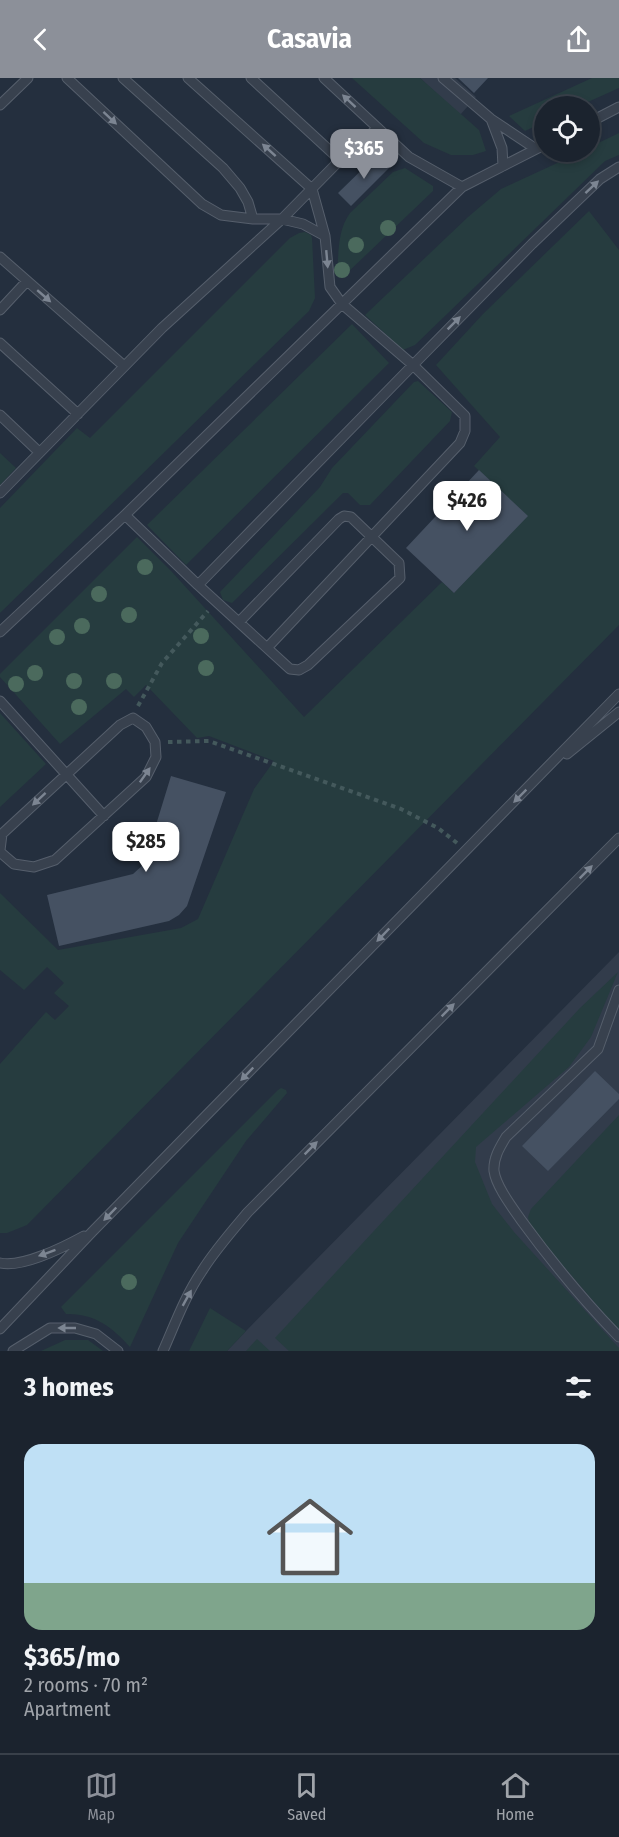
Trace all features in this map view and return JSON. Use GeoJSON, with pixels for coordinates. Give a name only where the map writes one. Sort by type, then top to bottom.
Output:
{"type":"FeatureCollection","features":[{"type":"Feature","properties":{"kind":"lane"},"geometry":{"type":"LineString","coordinates":[[0,105],[28,78]]}},
{"type":"Feature","properties":{"kind":"lane"},"geometry":{"type":"LineString","coordinates":[[67,78],[202,204],[221,215],[253,219],[282,219],[303,224],[325,236]]}},
{"type":"Feature","properties":{"kind":"lane"},"geometry":{"type":"LineString","coordinates":[[123,78],[223,168],[240,188],[248,202],[253,219]]}},
{"type":"Feature","properties":{"kind":"lane"},"geometry":{"type":"LineString","coordinates":[[188,78],[312,189],[325,236],[330,287],[342,304],[412,365],[465,416],[465,431],[460,443],[267,648]]}},
{"type":"Feature","properties":{"kind":"lane"},"geometry":{"type":"LineString","coordinates":[[251,78],[340,160]]}},
{"type":"Feature","properties":{"kind":"lane"},"geometry":{"type":"LineString","coordinates":[[324,78],[409,157],[462,187]]}},
{"type":"Feature","properties":{"kind":"lane"},"geometry":{"type":"LineString","coordinates":[[443,78],[491,119],[534,144]]}},
{"type":"Feature","properties":{"kind":"lane"},"geometry":{"type":"LineString","coordinates":[[600,117],[619,107]]}},
{"type":"Feature","properties":{"kind":"lane"},"geometry":{"type":"LineString","coordinates":[[491,119],[502,148],[503,166]]}},
{"type":"Feature","properties":{"kind":"lane"},"geometry":{"type":"LineString","coordinates":[[0,493],[162,328],[282,219],[340,160],[378,128]]}},
{"type":"Feature","properties":{"kind":"lane"},"geometry":{"type":"LineString","coordinates":[[0,632],[125,515],[462,187],[534,150]]}},
{"type":"Feature","properties":{"kind":"lane"},"geometry":{"type":"LineString","coordinates":[[198,585],[540,236],[600,179],[619,167]]}},
{"type":"Feature","properties":{"kind":"lane"},"geometry":{"type":"LineString","coordinates":[[0,257],[124,366]]}},
{"type":"Feature","properties":{"kind":"lane"},"geometry":{"type":"LineString","coordinates":[[0,310],[27,281]]}},
{"type":"Feature","properties":{"kind":"lane"},"geometry":{"type":"LineString","coordinates":[[0,343],[78,414]]}},
{"type":"Feature","properties":{"kind":"lane"},"geometry":{"type":"LineString","coordinates":[[0,416],[39,452]]}},
{"type":"Feature","properties":{"kind":"lane"},"geometry":{"type":"LineString","coordinates":[[125,515],[198,585],[290,669],[299,670],[309,665],[400,578],[399,563],[351,517],[344,516],[239,622]]}},
{"type":"Feature","properties":{"kind":"lane"},"geometry":{"type":"LineString","coordinates":[[0,1329],[92,1232],[619,694]]}},
{"type":"Feature","properties":{"kind":"lane"},"geometry":{"type":"LineString","coordinates":[[0,701],[104,816]]}},
{"type":"Feature","properties":{"kind":"lane"},"geometry":{"type":"LineString","coordinates":[[535,780],[619,712]]}},
{"type":"Feature","properties":{"kind":"lane"},"geometry":{"type":"LineString","coordinates":[[133,718],[146,727],[155,742],[156,757],[146,777],[55,860],[34,867],[14,864],[0,851],[2,834],[120,725],[133,718]]}},
{"type":"Feature","properties":{"kind":"lane"},"geometry":{"type":"LineString","coordinates":[[163,1351],[182,1306],[201,1272],[248,1212],[604,854],[619,836]]}},
{"type":"Feature","properties":{"kind":"lane"},"geometry":{"type":"LineString","coordinates":[[619,990],[598,1048],[506,1137],[496,1154],[494,1172],[505,1198],[551,1261],[619,1337]]}},
{"type":"Feature","properties":{"kind":"lane"},"geometry":{"type":"LineString","coordinates":[[0,1263],[18,1264],[65,1246],[92,1232]]}},
{"type":"Feature","properties":{"kind":"lane"},"geometry":{"type":"LineString","coordinates":[[13,1351],[51,1328],[75,1328],[96,1334],[118,1351]]}},
{"type":"Feature","properties":{"kind":"path"},"geometry":{"type":"LineString","coordinates":[[133,718],[162,663],[216,601]]}},
{"type":"Feature","properties":{"kind":"path"},"geometry":{"type":"LineString","coordinates":[[155,742],[208,741],[401,809],[438,828],[467,850]]}},
{"type":"Feature","properties":{"kind":"shaded area"},"geometry":{"type":"Polygon","coordinates":[[[420,78],[455,78],[476,97],[460,115],[420,78]]]}},
{"type":"Feature","properties":{"kind":"shaded area"},"geometry":{"type":"Polygon","coordinates":[[[619,952],[619,1351],[227,1351],[246,1331],[619,952]]]}},
{"type":"Feature","properties":{"kind":"green space"},"geometry":{"type":"Polygon","coordinates":[[[352,78],[420,78],[479,130],[486,151],[473,155],[451,155],[424,143],[352,78]]]}},
{"type":"Feature","properties":{"kind":"green space"},"geometry":{"type":"Polygon","coordinates":[[[592,78],[619,78],[619,88],[600,97],[553,96],[592,78]]]}},
{"type":"Feature","properties":{"kind":"green space"},"geometry":{"type":"Polygon","coordinates":[[[534,105],[534,127],[525,131],[509,116],[534,105]]]}},
{"type":"Feature","properties":{"kind":"green space"},"geometry":{"type":"Polygon","coordinates":[[[619,133],[619,155],[605,161],[415,345],[403,350],[365,315],[468,217],[501,189],[559,162],[600,162],[600,142],[619,133]]]}},
{"type":"Feature","properties":{"kind":"green space"},"geometry":{"type":"Polygon","coordinates":[[[405,168],[433,186],[433,191],[341,277],[337,274],[341,235],[350,213],[393,172],[405,168]]]}},
{"type":"Feature","properties":{"kind":"green space"},"geometry":{"type":"Polygon","coordinates":[[[589,211],[619,250],[619,625],[27,1225],[7,1233],[0,1233],[0,1064],[46,1012],[55,1020],[69,1006],[54,993],[64,983],[47,967],[24,990],[0,970],[0,893],[58,950],[181,928],[198,919],[254,789],[274,761],[209,736],[197,738],[146,685],[134,697],[126,689],[60,744],[0,677],[0,674],[137,537],[172,572],[304,717],[442,582],[454,593],[527,516],[474,466],[500,437],[436,365],[483,314],[589,211]]]}},
{"type":"Feature","properties":{"kind":"green space"},"geometry":{"type":"Polygon","coordinates":[[[305,232],[312,238],[315,298],[309,311],[0,613],[0,508],[77,428],[90,438],[290,238],[305,232]]]}},
{"type":"Feature","properties":{"kind":"green space"},"geometry":{"type":"Polygon","coordinates":[[[352,324],[389,363],[186,565],[147,525],[352,324]]]}},
{"type":"Feature","properties":{"kind":"green space"},"geometry":{"type":"Polygon","coordinates":[[[418,381],[452,412],[450,421],[370,505],[360,505],[348,493],[343,493],[232,603],[223,600],[220,592],[320,487],[332,468],[414,382],[418,381]]]}},
{"type":"Feature","properties":{"kind":"green space"},"geometry":{"type":"Polygon","coordinates":[[[0,453],[16,468],[0,485],[0,453]]]}},
{"type":"Feature","properties":{"kind":"green space"},"geometry":{"type":"Polygon","coordinates":[[[0,713],[46,764],[0,807],[0,713]]]}},
{"type":"Feature","properties":{"kind":"green space"},"geometry":{"type":"Polygon","coordinates":[[[618,972],[591,1037],[569,1067],[476,1147],[475,1162],[492,1204],[514,1232],[619,1348],[619,1351],[289,1351],[275,1338],[580,1008],[618,972]]]}},
{"type":"Feature","properties":{"kind":"green space"},"geometry":{"type":"Polygon","coordinates":[[[281,1088],[287,1093],[246,1141],[178,1243],[130,1347],[102,1323],[85,1316],[66,1314],[61,1307],[281,1088]]]}},
{"type":"Feature","properties":{"kind":"green space"},"geometry":{"type":"Polygon","coordinates":[[[619,1115],[619,1331],[530,1227],[528,1217],[531,1209],[619,1115]]]}},
{"type":"Feature","properties":{"kind":"green space"},"geometry":{"type":"Polygon","coordinates":[[[210,1308],[246,1331],[227,1351],[189,1351],[210,1308]]]}},
{"type":"Feature","properties":{"kind":"green space"},"geometry":{"type":"Polygon","coordinates":[[[257,1339],[270,1351],[246,1351],[257,1339]]]}},
{"type":"Feature","properties":{"kind":"green space"},"geometry":{"type":"Polygon","coordinates":[[[65,1340],[88,1340],[103,1351],[41,1351],[65,1340]]]}},
{"type":"Feature","properties":{"kind":"building"},"geometry":{"type":"Polygon","coordinates":[[[458,78],[488,78],[474,93],[458,78]]]}},
{"type":"Feature","properties":{"kind":"building"},"geometry":{"type":"Polygon","coordinates":[[[378,154],[390,167],[351,206],[338,193],[378,154]]]}},
{"type":"Feature","properties":{"kind":"building"},"geometry":{"type":"Polygon","coordinates":[[[479,470],[528,516],[454,593],[406,548],[479,470]]]}},
{"type":"Feature","properties":{"kind":"building"},"geometry":{"type":"Polygon","coordinates":[[[171,776],[226,792],[187,906],[169,921],[59,946],[47,895],[133,874],[144,864],[171,776]]]}},
{"type":"Feature","properties":{"kind":"building"},"geometry":{"type":"Polygon","coordinates":[[[595,1071],[619,1094],[619,1099],[548,1171],[522,1146],[595,1071]]]}}]}
